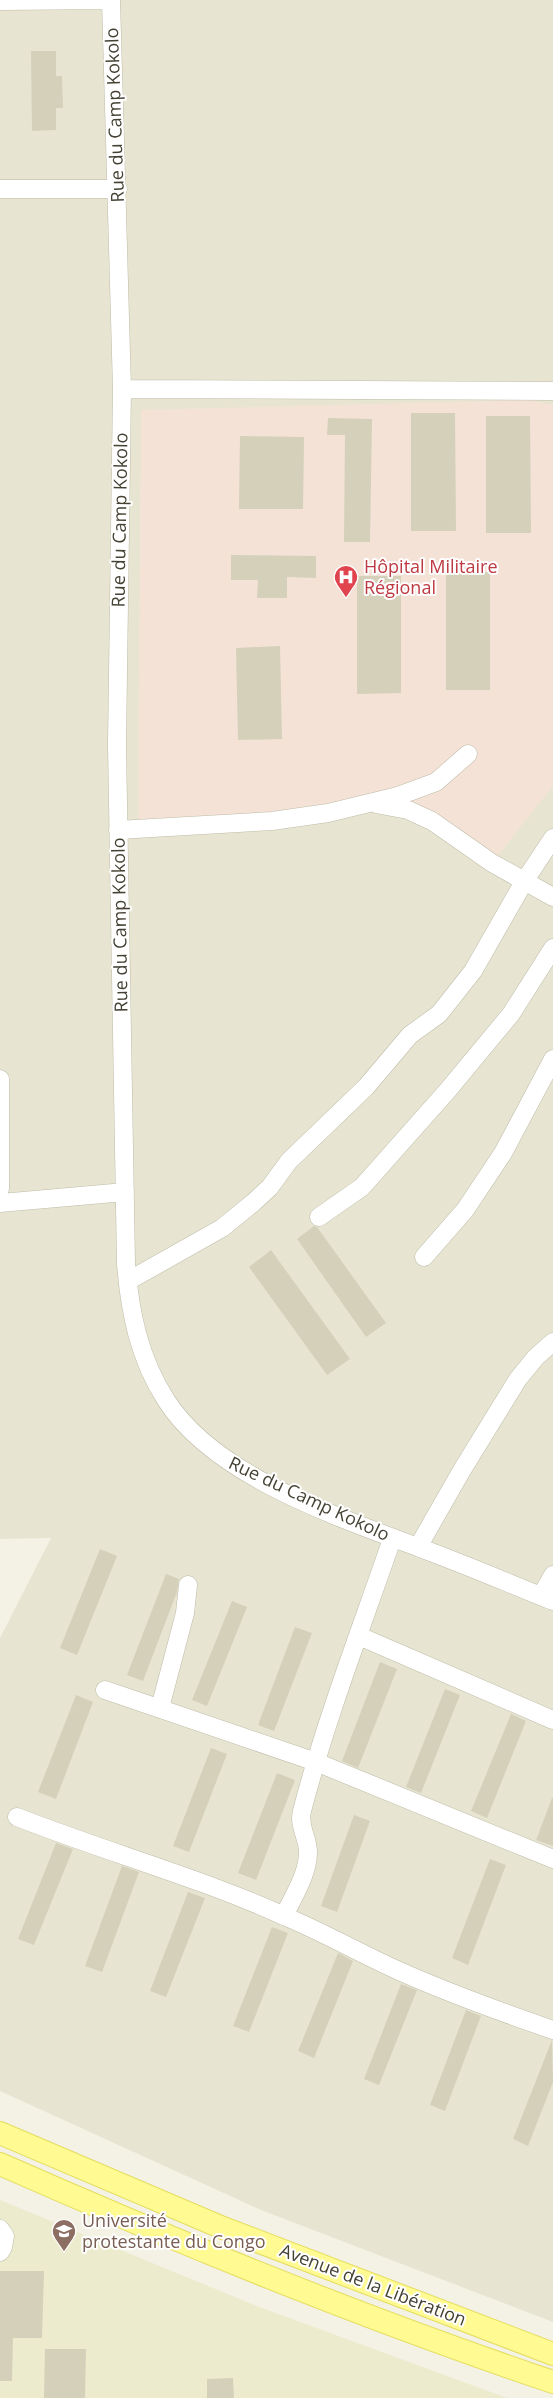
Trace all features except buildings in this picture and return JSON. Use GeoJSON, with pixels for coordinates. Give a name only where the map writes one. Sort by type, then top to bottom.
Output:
{"type":"FeatureCollection","features":[{"type":"Feature","properties":{"kind":"main road","name":"Avenue de la Libération"},"geometry":{"type":"LineString","coordinates":[[0,2133],[223,2228],[553,2354]]}},
{"type":"Feature","properties":{"kind":"main road","name":"Avenue de la Libération"},"geometry":{"type":"LineString","coordinates":[[0,2164],[366,2314],[553,2382]]}},
{"type":"Feature","properties":{"kind":"street"},"geometry":{"type":"LineString","coordinates":[[0,1],[111,0]]}},
{"type":"Feature","properties":{"kind":"street","name":"Rue du Camp Kokolo"},"geometry":{"type":"LineString","coordinates":[[111,0],[118,189],[122,389],[117,745],[118,830],[128,1281],[136,1338],[148,1368],[166,1401],[185,1426],[221,1458],[242,1471],[392,1539],[418,1547],[547,1599]]}},
{"type":"Feature","properties":{"kind":"street"},"geometry":{"type":"LineString","coordinates":[[0,189],[118,189]]}},
{"type":"Feature","properties":{"kind":"street"},"geometry":{"type":"LineString","coordinates":[[122,389],[553,391]]}},
{"type":"Feature","properties":{"kind":"street"},"geometry":{"type":"LineString","coordinates":[[118,830],[272,821],[328,813],[398,796],[436,782],[468,754]]}},
{"type":"Feature","properties":{"kind":"street"},"geometry":{"type":"LineString","coordinates":[[370,803],[408,810],[432,821],[492,863],[553,897]]}},
{"type":"Feature","properties":{"kind":"street"},"geometry":{"type":"LineString","coordinates":[[128,1281],[222,1228],[270,1187],[289,1161],[366,1087],[410,1035],[439,1014],[473,971],[525,880],[553,838]]}},
{"type":"Feature","properties":{"kind":"street"},"geometry":{"type":"LineString","coordinates":[[319,1217],[362,1186],[448,1090],[511,1014],[553,948]]}},
{"type":"Feature","properties":{"kind":"street"},"geometry":{"type":"LineString","coordinates":[[424,1257],[465,1210],[502,1154],[553,1059]]}},
{"type":"Feature","properties":{"kind":"street"},"geometry":{"type":"LineString","coordinates":[[0,1079],[0,1189]]}},
{"type":"Feature","properties":{"kind":"street"},"geometry":{"type":"LineString","coordinates":[[0,1203],[125,1192]]}},
{"type":"Feature","properties":{"kind":"street"},"geometry":{"type":"LineString","coordinates":[[418,1547],[462,1470],[518,1379],[536,1357],[553,1342]]}},
{"type":"Feature","properties":{"kind":"street"},"geometry":{"type":"LineString","coordinates":[[284,1916],[307,1866],[308,1850],[306,1837],[301,1826],[301,1814],[316,1762],[392,1539]]}},
{"type":"Feature","properties":{"kind":"street"},"geometry":{"type":"LineString","coordinates":[[547,1599],[553,1575]]}},
{"type":"Feature","properties":{"kind":"street"},"geometry":{"type":"LineString","coordinates":[[160,1708],[185,1614],[188,1584]]}},
{"type":"Feature","properties":{"kind":"street"},"geometry":{"type":"LineString","coordinates":[[359,1636],[553,1720]]}},
{"type":"Feature","properties":{"kind":"street"},"geometry":{"type":"LineString","coordinates":[[105,1690],[316,1762],[553,1860]]}},
{"type":"Feature","properties":{"kind":"street"},"geometry":{"type":"LineString","coordinates":[[17,1817],[72,1839],[213,1887],[284,1916],[398,1970],[476,2003],[553,2030]]}},
{"type":"Feature","properties":{"kind":"street"},"geometry":{"type":"LineString","coordinates":[[0,2229],[5,2236],[4,2247],[0,2252]]}},
{"type":"Feature","properties":{"kind":"shaded area"},"geometry":{"type":"Polygon","coordinates":[[[0,0],[553,0],[553,2322],[261,2210],[0,2091],[0,1638],[51,1538],[0,1539],[0,0]]]}},
{"type":"Feature","properties":{"kind":"shaded area","name":"Hôpital Militaire Régional"},"geometry":{"type":"Polygon","coordinates":[[[531,400],[553,405],[553,786],[492,863],[456,836],[370,803],[138,829],[141,410],[531,400]]]}},
{"type":"Feature","properties":{"kind":"shaded area","name":"Université protestante du Congo"},"geometry":{"type":"Polygon","coordinates":[[[0,2200],[254,2305],[507,2398],[0,2398],[0,2200]]]}},
{"type":"Feature","properties":{"kind":"place","name":"Hôpital Militaire Régional"},"geometry":{"type":"Point","coordinates":[346,598]}},
{"type":"Feature","properties":{"kind":"place","name":"Université protestante du Congo"},"geometry":{"type":"Point","coordinates":[64,2252]}}]}
